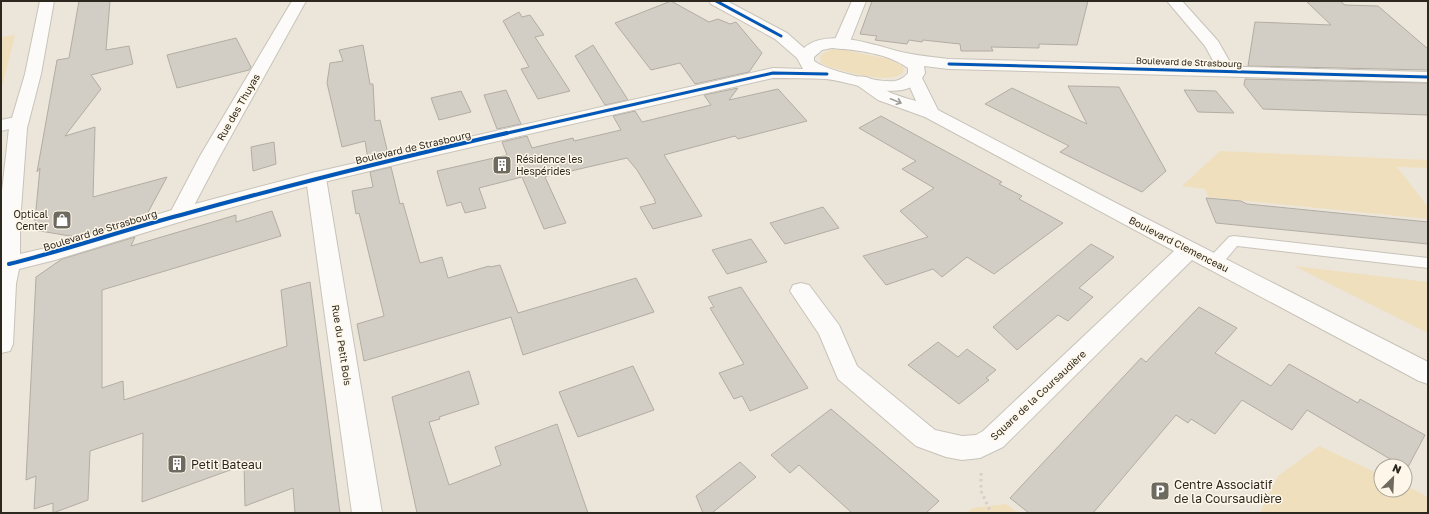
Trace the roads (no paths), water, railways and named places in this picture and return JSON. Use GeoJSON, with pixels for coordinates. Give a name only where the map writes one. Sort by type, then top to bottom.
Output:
{"type":"FeatureCollection","features":[{"type":"Feature","properties":{"kind":"street"},"geometry":{"type":"LineString","coordinates":[[1,344],[5,284],[9,264],[9,223],[18,128],[33,74],[47,1]]}},
{"type":"Feature","properties":{"kind":"street","name":"Rue des Thuyas"},"geometry":{"type":"LineString","coordinates":[[179,215],[210,156],[299,1]]}},
{"type":"Feature","properties":{"kind":"street"},"geometry":{"type":"LineString","coordinates":[[716,1],[782,36],[805,58],[810,66],[826,74]]}},
{"type":"Feature","properties":{"kind":"street"},"geometry":{"type":"LineString","coordinates":[[782,36],[833,44],[859,1]]}},
{"type":"Feature","properties":{"kind":"street"},"geometry":{"type":"LineString","coordinates":[[1174,1],[1212,44],[1227,71]]}},
{"type":"Feature","properties":{"kind":"street","name":"Boulevard de Strasbourg"},"geometry":{"type":"LineString","coordinates":[[9,264],[47,255],[179,215],[316,178],[415,154],[773,73],[805,58],[813,48],[833,44],[904,58],[949,64],[1428,77]]}},
{"type":"Feature","properties":{"kind":"street"},"geometry":{"type":"LineString","coordinates":[[904,58],[916,66],[918,70],[915,77],[919,92],[931,113]]}},
{"type":"Feature","properties":{"kind":"street","name":"Boulevard de Strasbourg"},"geometry":{"type":"LineString","coordinates":[[773,73],[826,74],[892,86],[901,85],[915,77],[949,64]]}},
{"type":"Feature","properties":{"kind":"street","name":"Boulevard Clemenceau"},"geometry":{"type":"LineString","coordinates":[[863,81],[884,96],[931,113],[1109,208],[1428,374]]}},
{"type":"Feature","properties":{"kind":"street"},"geometry":{"type":"LineString","coordinates":[[1,126],[20,121]]}},
{"type":"Feature","properties":{"kind":"street","name":"Rue du Petit Bois"},"geometry":{"type":"LineString","coordinates":[[316,178],[367,513]]}},
{"type":"Feature","properties":{"kind":"street","name":"Square de la Coursaudière"},"geometry":{"type":"LineString","coordinates":[[801,291],[830,331],[847,372],[926,438],[946,445],[962,448],[980,446],[993,439],[1190,249]]}},
{"type":"Feature","properties":{"kind":"lane"},"geometry":{"type":"LineString","coordinates":[[1214,262],[1234,241],[1428,263]]}},
{"type":"Feature","properties":{"kind":"place","name":"Résidence les Hespérides"},"geometry":{"type":"Point","coordinates":[502,165]}},
{"type":"Feature","properties":{"kind":"place","name":"Optical Center"},"geometry":{"type":"Point","coordinates":[62,220]}},
{"type":"Feature","properties":{"kind":"place","name":"Petit Bateau"},"geometry":{"type":"Point","coordinates":[177,464]}},
{"type":"Feature","properties":{"kind":"place","name":"Centre Associatif de la Coursaudière"},"geometry":{"type":"Point","coordinates":[1160,491]}}]}
